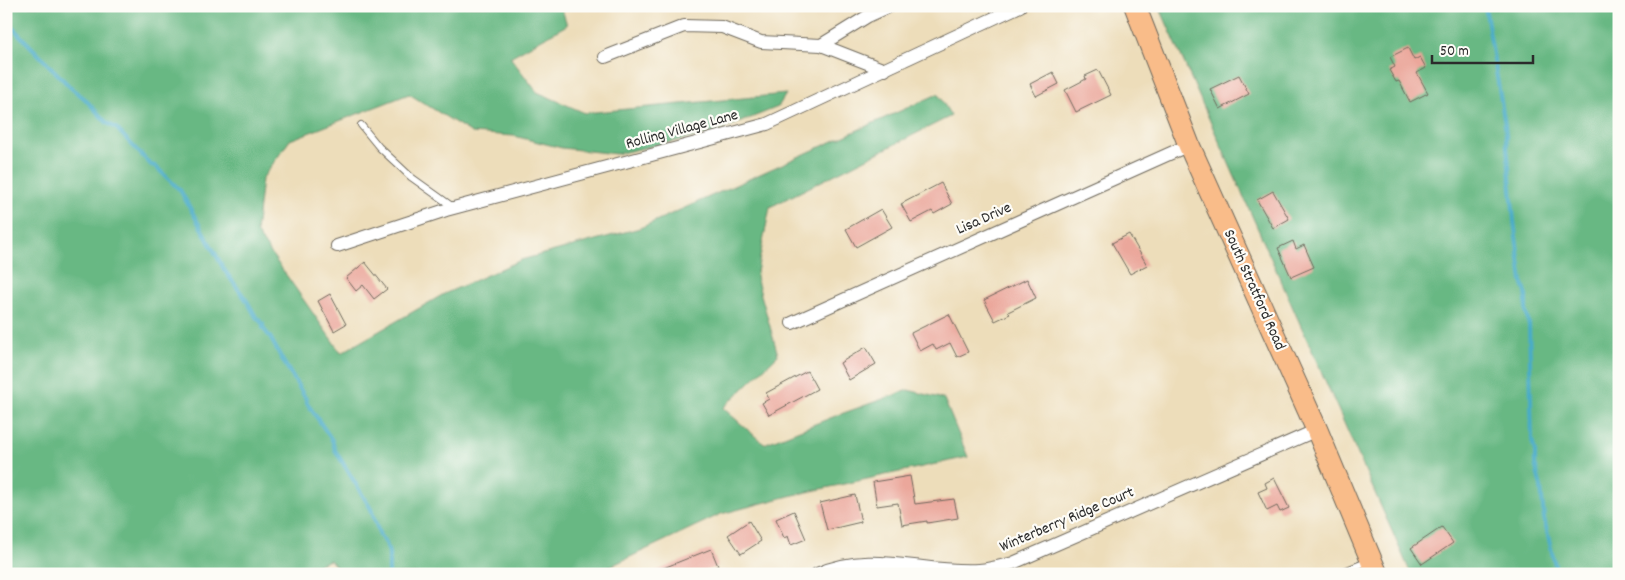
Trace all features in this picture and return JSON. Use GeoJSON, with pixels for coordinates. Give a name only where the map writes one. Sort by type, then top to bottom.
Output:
{"type":"FeatureCollection","features":[{"type":"Feature","properties":{"kind":"main road","name":"South Stratford Road"},"geometry":{"type":"LineString","coordinates":[[1135,6],[1189,144],[1317,430],[1374,567]]}},
{"type":"Feature","properties":{"kind":"street"},"geometry":{"type":"LineString","coordinates":[[821,45],[868,16],[890,6]]}},
{"type":"Feature","properties":{"kind":"street","name":"Rolling Village Lane"},"geometry":{"type":"LineString","coordinates":[[337,246],[454,208],[767,124],[1020,6]]}},
{"type":"Feature","properties":{"kind":"street"},"geometry":{"type":"LineString","coordinates":[[604,57],[684,26],[722,27],[761,42],[821,45],[885,70]]}},
{"type":"Feature","properties":{"kind":"street","name":"Lisa Drive"},"geometry":{"type":"LineString","coordinates":[[792,323],[1189,144]]}},
{"type":"Feature","properties":{"kind":"street","name":"Winterberry Ridge Court"},"geometry":{"type":"LineString","coordinates":[[817,574],[844,565],[874,562],[964,570],[980,570],[1004,565],[1317,430]]}},
{"type":"Feature","properties":{"kind":"lane"},"geometry":{"type":"LineString","coordinates":[[361,126],[379,147],[411,177],[454,208]]}},
{"type":"Feature","properties":{"kind":"lane"},"geometry":{"type":"LineString","coordinates":[[1337,574],[1374,567]]}},
{"type":"Feature","properties":{"kind":"green space"},"geometry":{"type":"Polygon","coordinates":[[[6,6],[561,6],[567,25],[510,57],[537,92],[585,113],[786,94],[778,107],[713,133],[616,154],[562,148],[514,136],[472,133],[409,94],[290,140],[262,179],[256,232],[341,353],[444,294],[521,260],[640,228],[938,94],[951,116],[770,207],[756,277],[778,355],[723,408],[764,444],[908,390],[944,399],[968,457],[789,496],[721,514],[594,574],[343,574],[330,560],[298,574],[6,574],[6,6]]]}},
{"type":"Feature","properties":{"kind":"green space"},"geometry":{"type":"Polygon","coordinates":[[[1159,6],[1619,6],[1619,574],[1411,574],[1159,6]]]}},
{"type":"Feature","properties":{"kind":"building"},"geometry":{"type":"Polygon","coordinates":[[[1408,48],[1414,60],[1420,57],[1426,68],[1417,73],[1428,93],[1410,102],[1399,81],[1396,82],[1389,70],[1395,67],[1390,57],[1408,48]]]}},
{"type":"Feature","properties":{"kind":"building"},"geometry":{"type":"Polygon","coordinates":[[[1098,70],[1111,95],[1076,112],[1065,90],[1086,79],[1085,76],[1098,70]]]}},
{"type":"Feature","properties":{"kind":"building"},"geometry":{"type":"Polygon","coordinates":[[[1053,72],[1059,84],[1036,96],[1030,84],[1053,72]]]}},
{"type":"Feature","properties":{"kind":"building"},"geometry":{"type":"Polygon","coordinates":[[[1239,75],[1249,94],[1220,109],[1210,89],[1239,75]]]}},
{"type":"Feature","properties":{"kind":"building"},"geometry":{"type":"Polygon","coordinates":[[[941,183],[952,204],[934,214],[932,211],[911,222],[901,204],[941,183]]]}},
{"type":"Feature","properties":{"kind":"building"},"geometry":{"type":"Polygon","coordinates":[[[1273,191],[1289,219],[1273,228],[1257,200],[1273,191]]]}},
{"type":"Feature","properties":{"kind":"building"},"geometry":{"type":"Polygon","coordinates":[[[881,209],[892,227],[856,247],[846,229],[881,209]]]}},
{"type":"Feature","properties":{"kind":"building"},"geometry":{"type":"Polygon","coordinates":[[[1129,234],[1147,265],[1130,274],[1112,243],[1129,234]]]}},
{"type":"Feature","properties":{"kind":"building"},"geometry":{"type":"Polygon","coordinates":[[[1293,241],[1296,249],[1304,245],[1314,267],[1291,277],[1278,248],[1293,241]]]}},
{"type":"Feature","properties":{"kind":"building"},"geometry":{"type":"Polygon","coordinates":[[[365,262],[387,289],[374,299],[363,285],[356,291],[346,278],[365,262]]]}},
{"type":"Feature","properties":{"kind":"building"},"geometry":{"type":"Polygon","coordinates":[[[1027,279],[1036,298],[995,321],[984,300],[1027,279]]]}},
{"type":"Feature","properties":{"kind":"building"},"geometry":{"type":"Polygon","coordinates":[[[330,294],[346,324],[334,331],[318,301],[330,294]]]}},
{"type":"Feature","properties":{"kind":"building"},"geometry":{"type":"Polygon","coordinates":[[[949,314],[968,352],[957,357],[950,343],[936,350],[933,344],[920,351],[911,333],[949,314]]]}},
{"type":"Feature","properties":{"kind":"building"},"geometry":{"type":"Polygon","coordinates":[[[866,347],[876,364],[849,380],[840,363],[866,347]]]}},
{"type":"Feature","properties":{"kind":"building"},"geometry":{"type":"Polygon","coordinates":[[[807,371],[817,389],[769,415],[762,403],[769,399],[766,393],[807,371]]]}},
{"type":"Feature","properties":{"kind":"building"},"geometry":{"type":"Polygon","coordinates":[[[910,476],[915,504],[954,499],[958,518],[902,525],[898,503],[877,506],[873,482],[910,476]]]}},
{"type":"Feature","properties":{"kind":"building"},"geometry":{"type":"Polygon","coordinates":[[[1274,478],[1289,508],[1280,512],[1277,506],[1267,511],[1258,492],[1267,488],[1265,483],[1274,478]]]}},
{"type":"Feature","properties":{"kind":"building"},"geometry":{"type":"Polygon","coordinates":[[[855,495],[861,522],[827,530],[820,503],[855,495]]]}},
{"type":"Feature","properties":{"kind":"building"},"geometry":{"type":"Polygon","coordinates":[[[794,511],[806,539],[791,545],[788,536],[784,538],[776,519],[794,511]]]}},
{"type":"Feature","properties":{"kind":"building"},"geometry":{"type":"Polygon","coordinates":[[[749,521],[761,541],[741,554],[728,535],[749,521]]]}},
{"type":"Feature","properties":{"kind":"building"},"geometry":{"type":"Polygon","coordinates":[[[1442,527],[1453,543],[1422,564],[1411,548],[1442,527]]]}},
{"type":"Feature","properties":{"kind":"building"},"geometry":{"type":"Polygon","coordinates":[[[711,549],[718,566],[698,574],[651,574],[651,573],[711,549]]]}},
{"type":"Feature","properties":{"kind":"waterway"},"geometry":{"type":"LineString","coordinates":[[1485,6],[1505,125],[1514,221],[1522,282],[1526,292],[1526,313],[1529,324],[1532,440],[1535,464],[1541,487],[1544,518],[1557,574]]}},
{"type":"Feature","properties":{"kind":"waterway"},"geometry":{"type":"LineString","coordinates":[[6,21],[107,123],[116,128],[151,165],[155,166],[180,190],[225,271],[256,317],[263,324],[263,328],[307,403],[332,440],[335,450],[371,509],[380,536],[386,543],[389,553],[389,574]]}}]}
